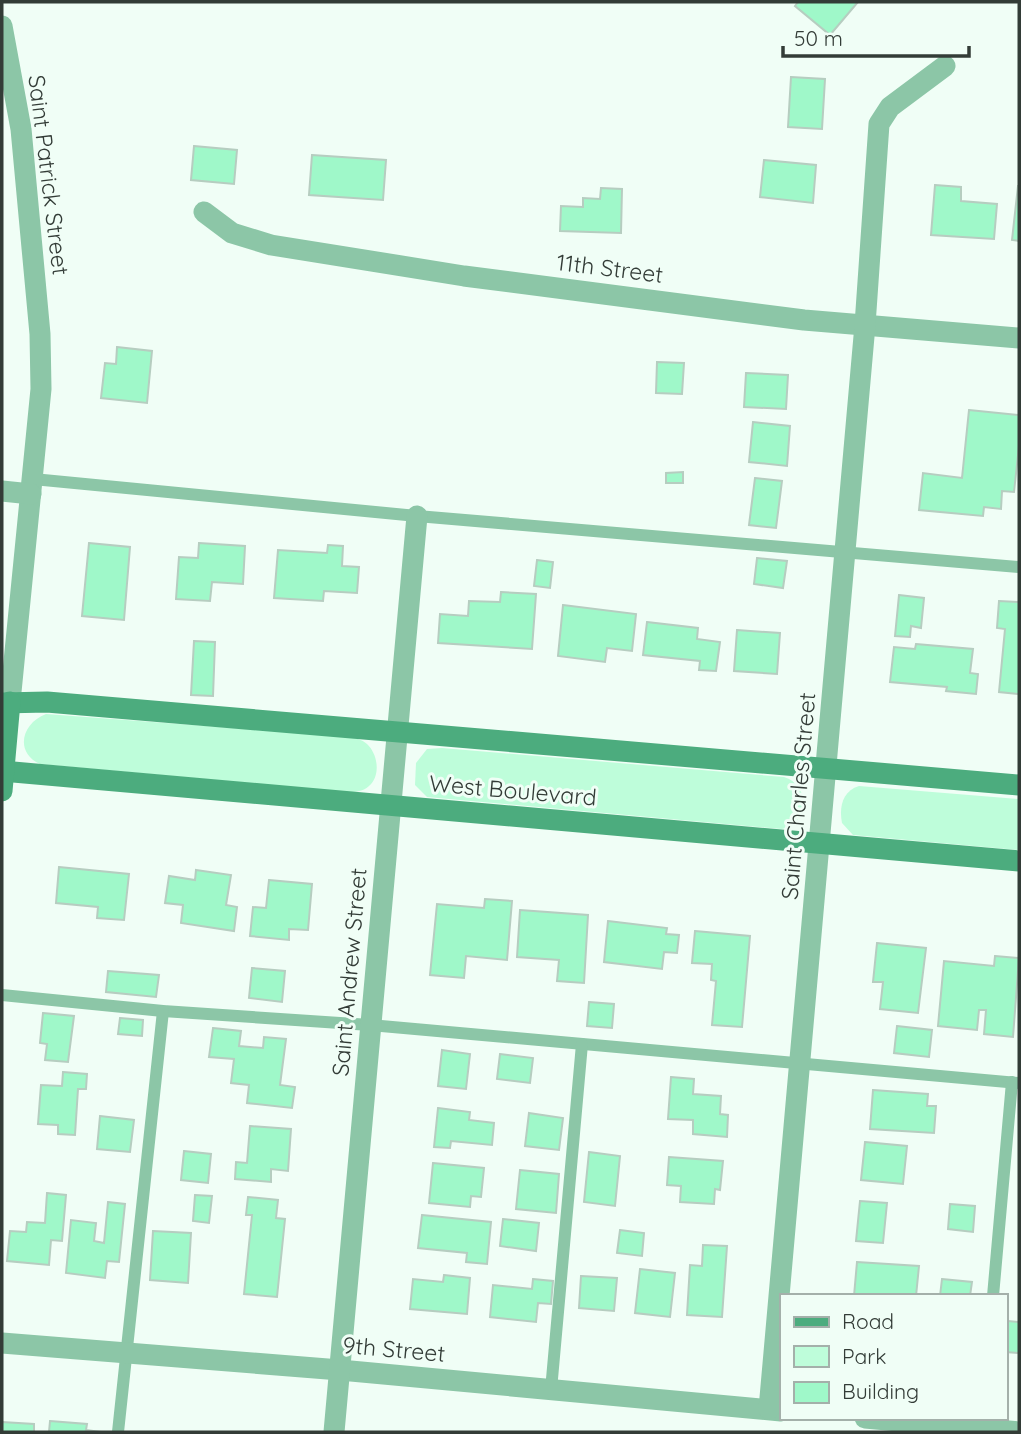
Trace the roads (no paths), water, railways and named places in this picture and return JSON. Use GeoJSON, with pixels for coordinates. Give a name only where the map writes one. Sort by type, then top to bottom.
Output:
{"type":"FeatureCollection","features":[{"type":"Feature","properties":{"kind":"street","name":"Saint Patrick Street"},"geometry":{"type":"LineString","coordinates":[[2,26],[21,129],[37,286],[41,389],[6,702],[2,778]]}},
{"type":"Feature","properties":{"kind":"street","name":"Saint Charles Street"},"geometry":{"type":"LineString","coordinates":[[783,1294],[800,1063],[865,325],[879,124],[890,107],[945,66]]}},
{"type":"Feature","properties":{"kind":"street","name":"11th Street"},"geometry":{"type":"LineString","coordinates":[[204,212],[232,233],[271,245],[464,276],[804,320],[1019,338]]}},
{"type":"Feature","properties":{"kind":"street"},"geometry":{"type":"LineString","coordinates":[[2,491],[32,486]]}},
{"type":"Feature","properties":{"kind":"street","name":"Saint Andrew Street"},"geometry":{"type":"LineString","coordinates":[[334,1432],[416,516]]}},
{"type":"Feature","properties":{"kind":"street"},"geometry":{"type":"LineString","coordinates":[[6,702],[47,702],[397,730],[1019,785]]}},
{"type":"Feature","properties":{"kind":"street","name":"West Boulevard"},"geometry":{"type":"LineString","coordinates":[[2,778],[820,842],[1019,861]]}},
{"type":"Feature","properties":{"kind":"street","name":"Saint Charles Street"},"geometry":{"type":"LineString","coordinates":[[775,1410],[780,1341]]}},
{"type":"Feature","properties":{"kind":"street","name":"9th Street"},"geometry":{"type":"LineString","coordinates":[[2,1343],[340,1370],[775,1410]]}},
{"type":"Feature","properties":{"kind":"street"},"geometry":{"type":"LineString","coordinates":[[904,1420],[982,1424],[1019,1432]]}},
{"type":"Feature","properties":{"kind":"lane"},"geometry":{"type":"LineString","coordinates":[[32,486],[1019,567]]}},
{"type":"Feature","properties":{"kind":"lane"},"geometry":{"type":"LineString","coordinates":[[2,995],[1015,1082],[993,1294]]}},
{"type":"Feature","properties":{"kind":"lane"},"geometry":{"type":"LineString","coordinates":[[118,1432],[163,1010]]}},
{"type":"Feature","properties":{"kind":"lane"},"geometry":{"type":"LineString","coordinates":[[551,1390],[582,1044]]}}]}
